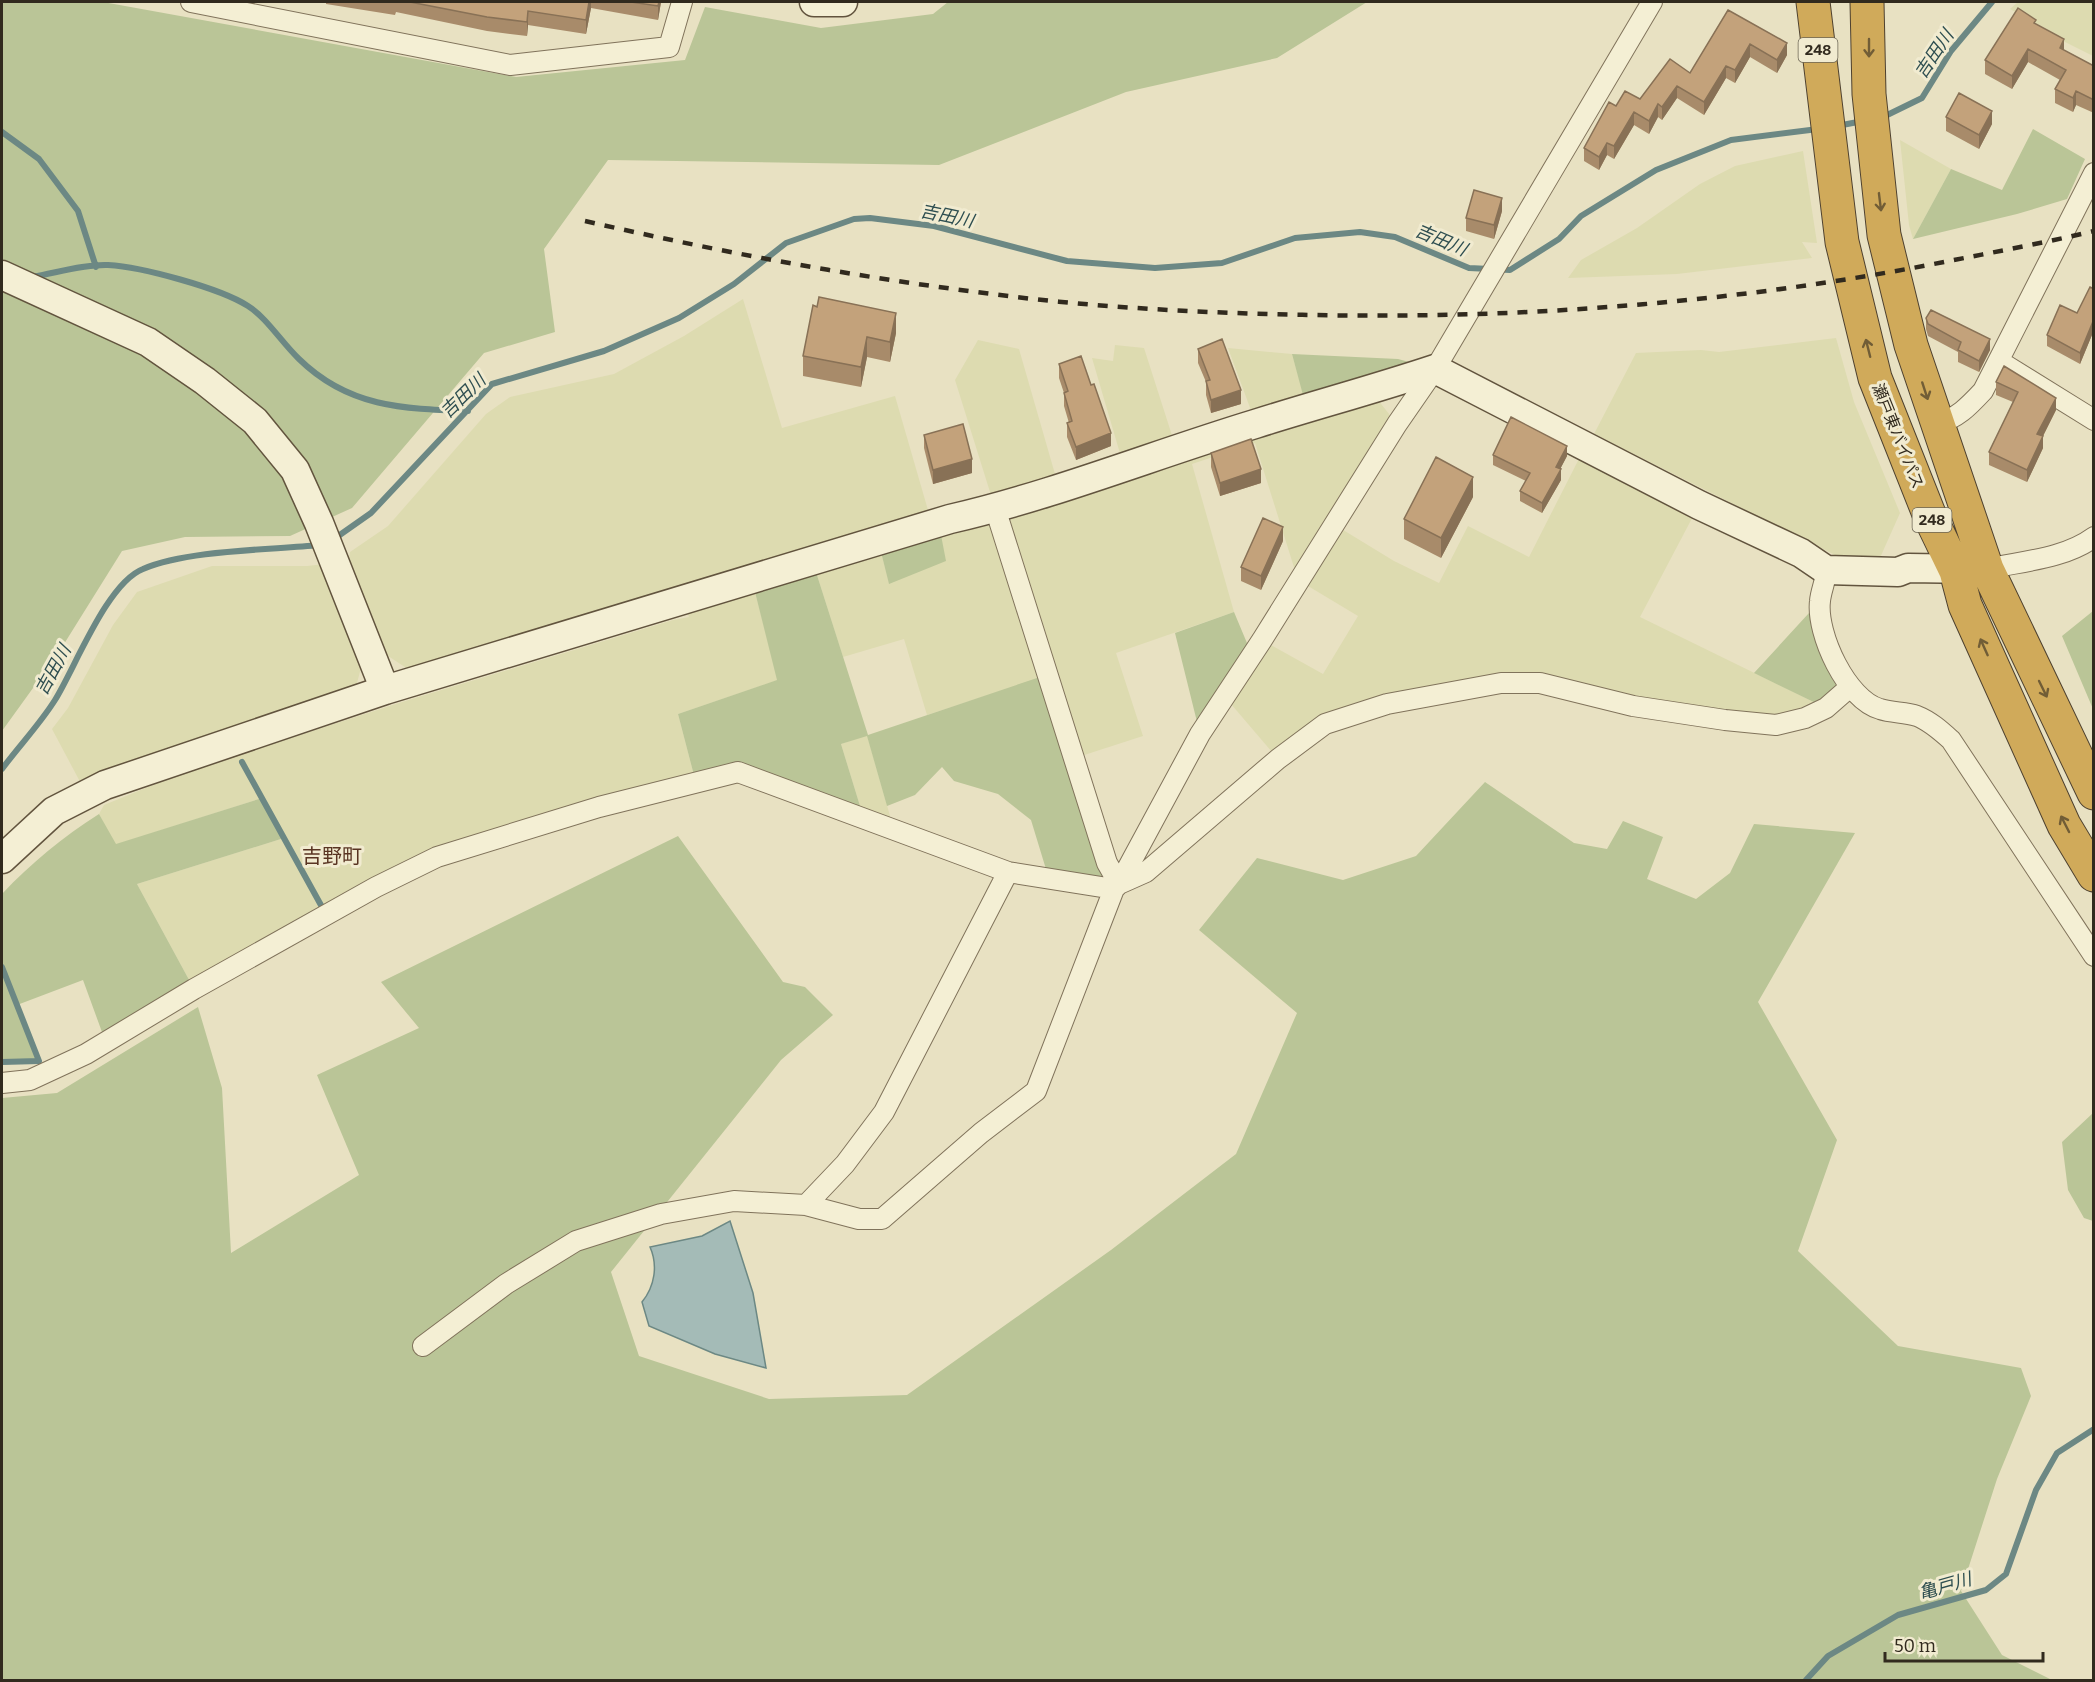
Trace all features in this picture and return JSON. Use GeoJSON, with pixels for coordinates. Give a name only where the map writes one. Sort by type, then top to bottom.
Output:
{"type":"FeatureCollection","features":[{"type":"Feature","properties":{"kind":"highway","name":"瀬戸東バイパス"},"geometry":{"type":"LineString","coordinates":[[1813,2],[1842,242],[1875,378],[1931,519],[1971,570],[2094,793]]}},
{"type":"Feature","properties":{"kind":"highway","name":"瀬戸東バイパス"},"geometry":{"type":"LineString","coordinates":[[1867,2],[1869,94],[1884,235],[1911,345],[1936,424],[1971,518],[1971,570],[1965,604],[2064,825],[2094,875]]}},
{"type":"Feature","properties":{"kind":"street"},"geometry":{"type":"LineString","coordinates":[[196,2],[510,65],[669,47],[682,2]]}},
{"type":"Feature","properties":{"kind":"street"},"geometry":{"type":"LineString","coordinates":[[814,2],[843,2]]}},
{"type":"Feature","properties":{"kind":"street"},"geometry":{"type":"LineString","coordinates":[[423,1346],[506,1284],[576,1241],[661,1214],[734,1201],[806,1205],[859,1219],[882,1219],[981,1133],[1036,1091],[1117,886],[1200,734],[1262,640],[1397,424],[1435,369],[1652,2]]}},
{"type":"Feature","properties":{"kind":"street"},"geometry":{"type":"LineString","coordinates":[[1936,424],[1949,421],[1966,410],[1983,391],[2094,172]]}},
{"type":"Feature","properties":{"kind":"street"},"geometry":{"type":"LineString","coordinates":[[2,275],[148,342],[205,381],[255,421],[295,470],[319,523],[385,690]]}},
{"type":"Feature","properties":{"kind":"street"},"geometry":{"type":"LineString","coordinates":[[1999,361],[2094,420]]}},
{"type":"Feature","properties":{"kind":"street"},"geometry":{"type":"LineString","coordinates":[[2,859],[54,811],[86,793],[385,690],[684,602],[950,519],[995,508],[1435,369],[1699,505],[1801,553],[1826,570],[1971,570],[2065,553],[2079,548],[2094,537]]}},
{"type":"Feature","properties":{"kind":"street"},"geometry":{"type":"LineString","coordinates":[[995,508],[1107,863],[1117,886]]}},
{"type":"Feature","properties":{"kind":"street"},"geometry":{"type":"LineString","coordinates":[[1826,570],[1826,582],[1820,601],[1825,645],[1850,687],[1877,709],[1917,716],[1934,725],[1951,740],[2094,956]]}},
{"type":"Feature","properties":{"kind":"street"},"geometry":{"type":"LineString","coordinates":[[2,1083],[30,1080],[86,1054],[376,887],[437,857],[599,807],[738,772],[1008,872],[1117,886],[1146,872],[1278,759],[1325,724],[1387,704],[1501,683],[1540,682],[1633,706],[1725,720],[1776,724],[1805,718],[1826,708],[1850,687]]}},
{"type":"Feature","properties":{"kind":"street"},"geometry":{"type":"LineString","coordinates":[[806,1205],[845,1164],[884,1112],[1008,872]]}},
{"type":"Feature","properties":{"kind":"shaded area"},"geometry":{"type":"Polygon","coordinates":[[[2018,2],[2093,2],[2093,56],[2059,39],[2045,28],[2010,9],[2018,2]]]}},
{"type":"Feature","properties":{"kind":"shaded area"},"geometry":{"type":"Polygon","coordinates":[[[1900,140],[1951,169],[1913,239],[1909,225],[1900,140]]]}},
{"type":"Feature","properties":{"kind":"shaded area"},"geometry":{"type":"Polygon","coordinates":[[[1803,151],[1817,243],[1802,242],[1812,258],[1677,274],[1568,278],[1581,260],[1637,228],[1700,184],[1735,166],[1803,151]]]}},
{"type":"Feature","properties":{"kind":"shaded area"},"geometry":{"type":"Polygon","coordinates":[[[743,299],[782,428],[895,396],[932,524],[755,592],[778,680],[678,714],[696,783],[437,857],[194,989],[137,884],[284,838],[262,798],[115,845],[99,814],[104,805],[185,772],[402,702],[689,617],[684,602],[423,679],[373,646],[348,567],[350,552],[388,526],[486,414],[510,397],[614,374],[684,336],[743,299]]]}},
{"type":"Feature","properties":{"kind":"shaded area"},"geometry":{"type":"Polygon","coordinates":[[[1836,338],[1854,402],[1900,513],[1879,560],[1837,556],[1594,434],[1636,353],[1701,350],[1719,352],[1836,338]]]}},
{"type":"Feature","properties":{"kind":"shaded area"},"geometry":{"type":"Polygon","coordinates":[[[978,340],[1019,349],[1059,488],[1124,467],[1092,358],[1113,361],[1115,345],[1144,348],[1177,451],[1256,424],[1228,348],[1292,354],[1308,410],[1370,390],[1397,424],[1335,525],[1394,561],[1439,583],[1468,526],[1529,557],[1586,445],[1699,505],[1640,617],[1826,708],[1776,725],[1540,683],[1325,724],[1278,759],[1225,697],[1262,640],[1323,674],[1358,616],[1298,580],[1255,443],[1192,464],[1234,612],[1116,653],[1143,736],[1075,758],[1049,675],[927,715],[904,639],[843,657],[816,572],[881,552],[889,583],[941,535],[995,508],[955,380],[978,340]]]}},
{"type":"Feature","properties":{"kind":"shaded area"},"geometry":{"type":"Polygon","coordinates":[[[334,563],[362,664],[352,702],[86,793],[52,729],[68,708],[113,625],[137,592],[212,566],[307,566],[334,563]]]}},
{"type":"Feature","properties":{"kind":"shaded area"},"geometry":{"type":"Polygon","coordinates":[[[867,735],[894,830],[864,819],[841,744],[867,735]]]}},
{"type":"Feature","properties":{"kind":"green space"},"geometry":{"type":"Polygon","coordinates":[[[2,2],[103,2],[516,77],[685,60],[705,7],[821,28],[933,14],[948,2],[1367,2],[1277,58],[1126,92],[939,165],[608,160],[544,249],[555,332],[484,353],[352,508],[290,536],[185,537],[122,551],[59,652],[2,731],[2,2]]]}},
{"type":"Feature","properties":{"kind":"green space"},"geometry":{"type":"Polygon","coordinates":[[[2033,129],[2085,159],[2067,199],[2017,214],[1913,239],[1951,169],[2002,190],[2033,129]]]}},
{"type":"Feature","properties":{"kind":"green space"},"geometry":{"type":"Polygon","coordinates":[[[1292,354],[1398,359],[1435,369],[1307,410],[1292,354]]]}},
{"type":"Feature","properties":{"kind":"green space"},"geometry":{"type":"Polygon","coordinates":[[[941,535],[946,561],[889,584],[881,552],[941,535]]]}},
{"type":"Feature","properties":{"kind":"green space"},"geometry":{"type":"Polygon","coordinates":[[[816,572],[868,735],[1049,674],[1119,884],[1049,879],[1031,820],[998,794],[954,781],[942,767],[915,795],[887,806],[867,736],[841,744],[864,819],[738,772],[696,783],[678,714],[777,680],[755,592],[816,572]]]}},
{"type":"Feature","properties":{"kind":"green space"},"geometry":{"type":"Polygon","coordinates":[[[1820,601],[1850,687],[1826,708],[1754,673],[1820,601]]]}},
{"type":"Feature","properties":{"kind":"green space"},"geometry":{"type":"Polygon","coordinates":[[[2093,611],[2093,709],[2062,636],[2093,611]]]}},
{"type":"Feature","properties":{"kind":"green space"},"geometry":{"type":"Polygon","coordinates":[[[1234,612],[1252,655],[1200,734],[1175,633],[1234,612]]]}},
{"type":"Feature","properties":{"kind":"green space"},"geometry":{"type":"Polygon","coordinates":[[[1485,782],[1574,843],[1607,849],[1623,821],[1663,837],[1647,879],[1696,899],[1730,873],[1754,824],[1855,833],[1758,1002],[1837,1140],[1798,1251],[1898,1346],[2021,1368],[2031,1396],[1997,1479],[1961,1591],[2002,1655],[2052,1680],[2,1680],[2,1098],[57,1093],[198,1007],[222,1088],[231,1253],[359,1175],[317,1075],[419,1028],[381,982],[678,836],[783,982],[805,987],[833,1015],[781,1060],[611,1272],[639,1356],[769,1399],[907,1395],[1111,1250],[1236,1154],[1297,1013],[1199,930],[1257,858],[1343,880],[1416,856],[1485,782]]]}},
{"type":"Feature","properties":{"kind":"green space"},"geometry":{"type":"Polygon","coordinates":[[[262,798],[284,838],[137,884],[194,989],[106,1043],[83,980],[17,1005],[39,1061],[2,1062],[2,894],[48,851],[99,814],[116,844],[262,798]]]}},
{"type":"Feature","properties":{"kind":"green space"},"geometry":{"type":"Polygon","coordinates":[[[2093,1113],[2093,1221],[2084,1218],[2068,1190],[2062,1142],[2093,1113]]]}},
{"type":"Feature","properties":{"kind":"water"},"geometry":{"type":"Polygon","coordinates":[[[730,1221],[753,1293],[766,1368],[715,1354],[649,1326],[642,1302],[650,1289],[654,1275],[654,1261],[650,1247],[702,1236],[730,1221]]]}},
{"type":"Feature","properties":{"kind":"building"},"geometry":{"type":"Polygon","coordinates":[[[410,2],[589,2],[586,20],[528,11],[527,22],[487,17],[410,2]]]}},
{"type":"Feature","properties":{"kind":"building"},"geometry":{"type":"Polygon","coordinates":[[[631,2],[659,2],[658,6],[631,2]]]}},
{"type":"Feature","properties":{"kind":"building"},"geometry":{"type":"Polygon","coordinates":[[[2018,8],[2036,20],[2034,23],[2064,39],[2060,48],[2094,66],[2094,100],[2076,91],[2073,98],[2055,89],[2066,70],[2028,49],[2012,76],[1985,60],[2018,8]]]}},
{"type":"Feature","properties":{"kind":"building"},"geometry":{"type":"Polygon","coordinates":[[[1728,10],[1787,43],[1777,60],[1750,44],[1735,70],[1726,66],[1704,102],[1677,86],[1662,107],[1658,104],[1649,121],[1634,112],[1614,146],[1607,143],[1599,157],[1584,148],[1609,102],[1616,106],[1625,91],[1640,99],[1670,59],[1690,73],[1728,10]]]}},
{"type":"Feature","properties":{"kind":"building"},"geometry":{"type":"Polygon","coordinates":[[[1959,93],[1992,111],[1979,135],[1946,117],[1959,93]]]}},
{"type":"Feature","properties":{"kind":"building"},"geometry":{"type":"Polygon","coordinates":[[[1474,190],[1502,198],[1494,225],[1466,218],[1474,190]]]}},
{"type":"Feature","properties":{"kind":"building"},"geometry":{"type":"Polygon","coordinates":[[[2090,287],[2094,289],[2094,319],[2080,353],[2047,335],[2060,305],[2077,313],[2090,287]]]}},
{"type":"Feature","properties":{"kind":"building"},"geometry":{"type":"Polygon","coordinates":[[[819,297],[896,313],[890,342],[867,337],[861,367],[803,356],[813,305],[817,307],[819,297]]]}},
{"type":"Feature","properties":{"kind":"building"},"geometry":{"type":"Polygon","coordinates":[[[1931,310],[1990,339],[1979,361],[1958,350],[1961,342],[1928,324],[1926,318],[1931,310]]]}},
{"type":"Feature","properties":{"kind":"building"},"geometry":{"type":"Polygon","coordinates":[[[1222,339],[1241,390],[1211,400],[1206,381],[1210,380],[1198,349],[1222,339]]]}},
{"type":"Feature","properties":{"kind":"building"},"geometry":{"type":"Polygon","coordinates":[[[1081,356],[1091,385],[1094,384],[1111,433],[1076,447],[1067,423],[1072,421],[1064,393],[1068,391],[1059,364],[1081,356]]]}},
{"type":"Feature","properties":{"kind":"building"},"geometry":{"type":"Polygon","coordinates":[[[2004,366],[2056,398],[2037,434],[2043,436],[2027,470],[1989,452],[2018,392],[1996,382],[2004,366]]]}},
{"type":"Feature","properties":{"kind":"building"},"geometry":{"type":"Polygon","coordinates":[[[1511,417],[1567,446],[1556,467],[1561,469],[1542,503],[1520,491],[1530,473],[1493,455],[1511,417]]]}},
{"type":"Feature","properties":{"kind":"building"},"geometry":{"type":"Polygon","coordinates":[[[963,424],[972,459],[933,470],[924,435],[963,424]]]}},
{"type":"Feature","properties":{"kind":"building"},"geometry":{"type":"Polygon","coordinates":[[[1251,439],[1261,469],[1220,483],[1211,453],[1251,439]]]}},
{"type":"Feature","properties":{"kind":"building"},"geometry":{"type":"Polygon","coordinates":[[[1436,457],[1473,477],[1441,538],[1404,519],[1436,457]]]}},
{"type":"Feature","properties":{"kind":"building"},"geometry":{"type":"Polygon","coordinates":[[[1263,518],[1283,527],[1261,576],[1241,567],[1263,518]]]}},
{"type":"Feature","properties":{"kind":"waterway","name":"吉田川"},"geometry":{"type":"LineString","coordinates":[[1881,118],[1922,98],[1951,51],[1992,2]]}},
{"type":"Feature","properties":{"kind":"waterway","name":"吉田川"},"geometry":{"type":"LineString","coordinates":[[1837,126],[1863,121]]}},
{"type":"Feature","properties":{"kind":"waterway","name":"吉田川"},"geometry":{"type":"LineString","coordinates":[[334,539],[371,513],[492,384],[604,351],[679,318],[734,284],[786,243],[854,219],[870,218],[934,226],[1067,261],[1155,268],[1222,263],[1295,238],[1360,232],[1395,237],[1469,268],[1510,270],[1559,239],[1581,216],[1656,170],[1731,140],[1818,129]]}},
{"type":"Feature","properties":{"kind":"waterway"},"geometry":{"type":"LineString","coordinates":[[2,132],[39,159],[78,211],[96,267]]}},
{"type":"Feature","properties":{"kind":"waterway"},"geometry":{"type":"LineString","coordinates":[[32,277],[80,267],[108,265],[140,270],[200,286],[235,299],[255,311],[299,359],[337,387],[357,396],[398,406],[468,411]]}},
{"type":"Feature","properties":{"kind":"waterway","name":"吉田川"},"geometry":{"type":"LineString","coordinates":[[2,769],[49,709],[105,608],[130,577],[143,569],[161,563],[205,554],[319,545]]}},
{"type":"Feature","properties":{"kind":"waterway"},"geometry":{"type":"LineString","coordinates":[[242,762],[322,907]]}},
{"type":"Feature","properties":{"kind":"waterway"},"geometry":{"type":"LineString","coordinates":[[2,967],[39,1061],[2,1062]]}},
{"type":"Feature","properties":{"kind":"waterway","name":"亀戸川"},"geometry":{"type":"LineString","coordinates":[[1806,1680],[1828,1656],[1898,1615],[1986,1590],[2006,1574],[2036,1490],[2057,1453],[2094,1429]]}},
{"type":"Feature","properties":{"kind":"railway"},"geometry":{"type":"LineString","coordinates":[[585,221],[788,263],[890,280],[1032,299],[1192,311],[1392,316],[1550,311],[1708,298],[1866,276],[2094,231]]}},
{"type":"Feature","properties":{"kind":"district","name":"吉野町"},"geometry":{"type":"Point","coordinates":[332,856]}}]}
